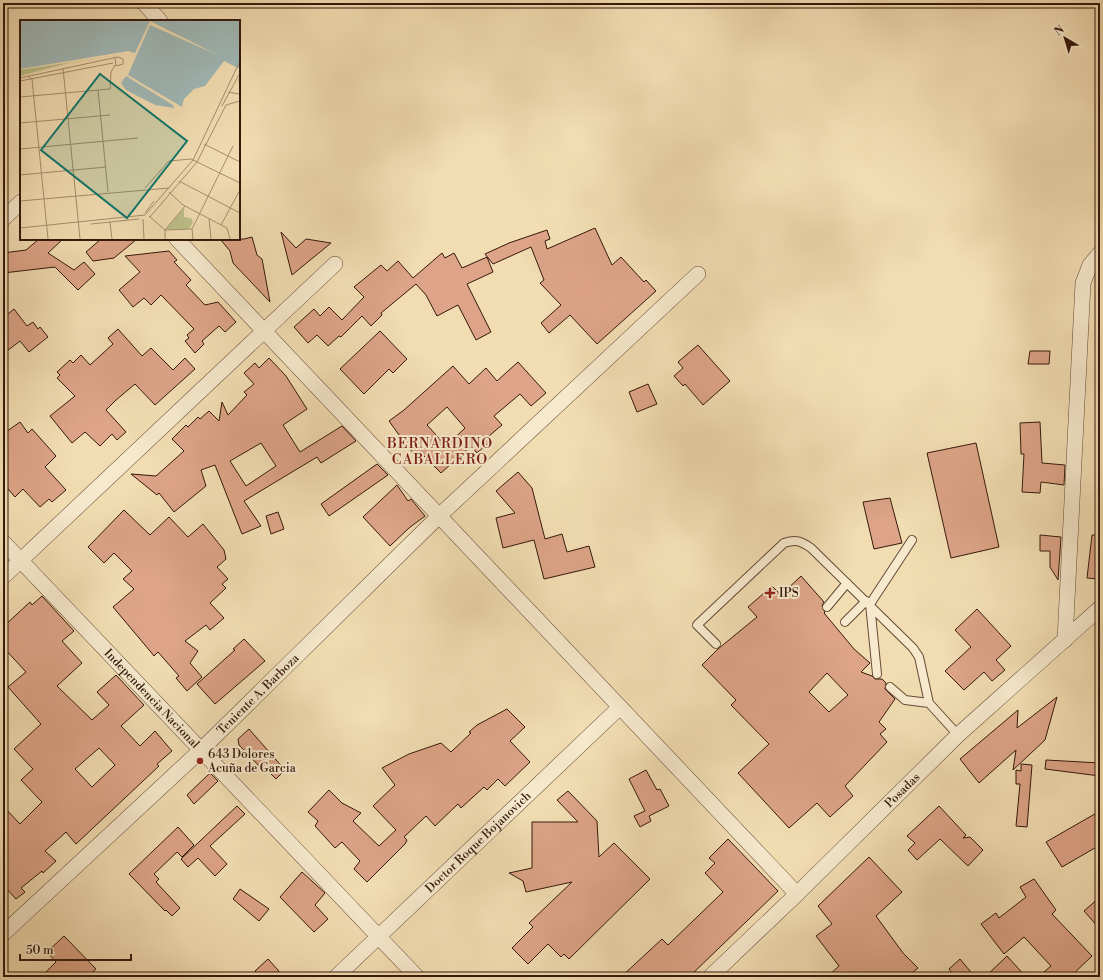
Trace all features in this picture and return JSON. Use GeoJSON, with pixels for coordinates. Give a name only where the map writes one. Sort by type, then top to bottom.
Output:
{"type":"FeatureCollection","features":[{"type":"Feature","properties":{"kind":"street"},"geometry":{"type":"LineString","coordinates":[[144,3],[159,20]]}},
{"type":"Feature","properties":{"kind":"street"},"geometry":{"type":"LineString","coordinates":[[3,219],[20,203]]}},
{"type":"Feature","properties":{"kind":"street"},"geometry":{"type":"LineString","coordinates":[[178,240],[797,894]]}},
{"type":"Feature","properties":{"kind":"street"},"geometry":{"type":"LineString","coordinates":[[1065,640],[1083,283],[1090,265],[1100,253]]}},
{"type":"Feature","properties":{"kind":"street"},"geometry":{"type":"LineString","coordinates":[[3,577],[335,264]]}},
{"type":"Feature","properties":{"kind":"street","name":"Teniente A. Barboza"},"geometry":{"type":"LineString","coordinates":[[3,934],[201,750],[439,516],[698,274]]}},
{"type":"Feature","properties":{"kind":"street","name":"Independencia Nacional"},"geometry":{"type":"LineString","coordinates":[[3,542],[417,977]]}},
{"type":"Feature","properties":{"kind":"street","name":"Posadas"},"geometry":{"type":"LineString","coordinates":[[710,977],[797,894],[958,735],[1100,608]]}},
{"type":"Feature","properties":{"kind":"street","name":"Doctor Roque Bojanovich"},"geometry":{"type":"LineString","coordinates":[[336,977],[620,707]]}},
{"type":"Feature","properties":{"kind":"lane"},"geometry":{"type":"LineString","coordinates":[[716,644],[697,625],[784,543],[793,540],[802,541],[868,602],[913,648],[919,657],[929,703],[958,735]]}},
{"type":"Feature","properties":{"kind":"lane"},"geometry":{"type":"LineString","coordinates":[[845,622],[868,602],[912,540]]}},
{"type":"Feature","properties":{"kind":"lane"},"geometry":{"type":"LineString","coordinates":[[827,607],[847,583]]}},
{"type":"Feature","properties":{"kind":"lane"},"geometry":{"type":"LineString","coordinates":[[868,602],[877,674]]}},
{"type":"Feature","properties":{"kind":"lane"},"geometry":{"type":"LineString","coordinates":[[890,687],[905,700],[929,703]]}},
{"type":"Feature","properties":{"kind":"building"},"geometry":{"type":"Polygon","coordinates":[[[595,228],[612,265],[621,257],[644,282],[646,280],[656,291],[597,344],[570,315],[549,333],[541,323],[561,305],[540,283],[544,280],[531,247],[493,264],[485,254],[509,243],[547,230],[550,239],[545,241],[547,249],[595,228]]]}},
{"type":"Feature","properties":{"kind":"building"},"geometry":{"type":"Polygon","coordinates":[[[281,232],[296,248],[306,239],[331,243],[292,275],[281,232]]]}},
{"type":"Feature","properties":{"kind":"building"},"geometry":{"type":"Polygon","coordinates":[[[252,237],[257,255],[262,259],[270,302],[233,263],[230,251],[221,240],[244,239],[252,237]]]}},
{"type":"Feature","properties":{"kind":"building"},"geometry":{"type":"Polygon","coordinates":[[[38,240],[62,240],[48,253],[74,270],[84,262],[95,274],[78,290],[55,267],[3,273],[3,253],[26,250],[38,240]]]}},
{"type":"Feature","properties":{"kind":"building"},"geometry":{"type":"Polygon","coordinates":[[[100,240],[136,240],[114,258],[93,261],[86,252],[100,240]]]}},
{"type":"Feature","properties":{"kind":"building"},"geometry":{"type":"Polygon","coordinates":[[[169,251],[177,260],[174,262],[191,280],[186,285],[205,305],[218,302],[236,322],[225,332],[219,326],[202,341],[204,344],[195,353],[185,341],[189,338],[187,335],[194,329],[161,295],[151,305],[144,298],[133,307],[119,290],[140,272],[125,256],[169,251]]]}},
{"type":"Feature","properties":{"kind":"building"},"geometry":{"type":"Polygon","coordinates":[[[442,253],[445,258],[454,253],[462,268],[487,257],[493,272],[467,284],[491,332],[476,340],[458,305],[437,316],[426,295],[416,284],[381,313],[382,315],[371,326],[362,316],[341,337],[339,336],[328,346],[317,335],[308,343],[294,327],[314,309],[320,316],[329,307],[342,320],[364,297],[354,287],[381,265],[387,271],[398,261],[413,278],[442,253]]]}},
{"type":"Feature","properties":{"kind":"building"},"geometry":{"type":"Polygon","coordinates":[[[14,309],[27,326],[33,322],[38,329],[40,327],[48,337],[29,352],[20,341],[3,354],[3,318],[14,309]]]}},
{"type":"Feature","properties":{"kind":"building"},"geometry":{"type":"Polygon","coordinates":[[[118,329],[142,356],[151,348],[173,370],[185,358],[195,369],[155,405],[135,384],[116,400],[106,410],[126,432],[117,440],[112,434],[100,446],[85,432],[72,443],[50,416],[75,396],[57,378],[60,375],[57,372],[70,360],[73,363],[81,355],[90,365],[113,344],[108,338],[118,329]]]}},
{"type":"Feature","properties":{"kind":"building"},"geometry":{"type":"Polygon","coordinates":[[[380,331],[407,359],[393,373],[389,369],[364,394],[340,369],[380,331]]]}},
{"type":"Feature","properties":{"kind":"building"},"geometry":{"type":"Polygon","coordinates":[[[698,345],[730,381],[703,405],[685,384],[683,386],[674,376],[683,368],[678,362],[698,345]]]}},
{"type":"Feature","properties":{"kind":"building"},"geometry":{"type":"Polygon","coordinates":[[[1030,351],[1050,351],[1049,364],[1028,364],[1030,351]]]}},
{"type":"Feature","properties":{"kind":"building"},"geometry":{"type":"Polygon","coordinates":[[[269,358],[286,376],[307,409],[283,425],[300,452],[342,426],[356,441],[321,463],[317,457],[244,501],[261,526],[242,534],[215,465],[201,470],[206,486],[174,512],[159,493],[157,495],[131,474],[156,476],[184,451],[172,439],[186,425],[188,427],[198,417],[200,419],[209,411],[219,421],[222,402],[228,415],[247,395],[244,392],[254,384],[244,373],[255,363],[259,368],[269,358]],[[261,443],[230,461],[246,486],[276,466],[261,443]]]}},
{"type":"Feature","properties":{"kind":"building"},"geometry":{"type":"Polygon","coordinates":[[[518,362],[546,393],[531,406],[520,394],[494,416],[502,425],[489,436],[492,440],[477,453],[471,446],[441,473],[423,455],[419,459],[407,446],[389,421],[404,410],[453,366],[469,384],[486,368],[497,381],[518,362]],[[447,407],[427,425],[446,446],[465,428],[447,407]]]}},
{"type":"Feature","properties":{"kind":"building"},"geometry":{"type":"Polygon","coordinates":[[[648,384],[657,404],[637,412],[629,392],[648,384]]]}},
{"type":"Feature","properties":{"kind":"building"},"geometry":{"type":"Polygon","coordinates":[[[20,422],[28,433],[32,429],[56,456],[45,467],[66,490],[52,502],[49,499],[40,507],[23,489],[15,497],[3,483],[3,434],[20,422]]]}},
{"type":"Feature","properties":{"kind":"building"},"geometry":{"type":"Polygon","coordinates":[[[1040,422],[1042,463],[1065,465],[1064,485],[1041,482],[1040,493],[1022,492],[1024,454],[1021,454],[1020,423],[1040,422]]]}},
{"type":"Feature","properties":{"kind":"building"},"geometry":{"type":"Polygon","coordinates":[[[976,443],[999,547],[951,558],[927,453],[976,443]]]}},
{"type":"Feature","properties":{"kind":"building"},"geometry":{"type":"Polygon","coordinates":[[[377,464],[388,475],[329,516],[321,504],[377,464]]]}},
{"type":"Feature","properties":{"kind":"building"},"geometry":{"type":"Polygon","coordinates":[[[518,472],[532,488],[545,539],[562,534],[567,552],[589,546],[595,567],[544,579],[534,540],[503,548],[496,518],[515,513],[496,491],[518,472]]]}},
{"type":"Feature","properties":{"kind":"building"},"geometry":{"type":"Polygon","coordinates":[[[397,485],[408,501],[411,499],[425,516],[409,528],[390,546],[363,517],[397,485]]]}},
{"type":"Feature","properties":{"kind":"building"},"geometry":{"type":"Polygon","coordinates":[[[890,498],[902,543],[874,549],[863,502],[890,498]]]}},
{"type":"Feature","properties":{"kind":"building"},"geometry":{"type":"Polygon","coordinates":[[[124,510],[150,535],[169,517],[188,537],[203,524],[224,550],[226,559],[217,567],[228,579],[222,584],[226,588],[210,603],[224,618],[210,630],[206,625],[185,641],[198,651],[190,663],[202,677],[187,691],[176,678],[179,676],[158,652],[154,656],[113,607],[134,589],[123,579],[132,571],[114,553],[104,563],[88,547],[124,510]]]}},
{"type":"Feature","properties":{"kind":"building"},"geometry":{"type":"Polygon","coordinates":[[[278,512],[284,529],[271,534],[266,516],[278,512]]]}},
{"type":"Feature","properties":{"kind":"building"},"geometry":{"type":"Polygon","coordinates":[[[1040,535],[1061,537],[1058,580],[1050,567],[1050,551],[1040,551],[1040,535]]]}},
{"type":"Feature","properties":{"kind":"building"},"geometry":{"type":"Polygon","coordinates":[[[1092,535],[1100,535],[1100,579],[1087,578],[1092,535]]]}},
{"type":"Feature","properties":{"kind":"building"},"geometry":{"type":"Polygon","coordinates":[[[801,576],[824,602],[822,606],[825,612],[824,613],[854,649],[870,663],[861,672],[872,676],[875,679],[882,679],[886,683],[885,689],[895,699],[879,722],[886,729],[880,734],[887,742],[845,786],[853,796],[830,817],[817,803],[789,828],[738,773],[769,744],[731,705],[736,700],[702,665],[718,649],[757,617],[748,607],[772,586],[781,595],[801,576]],[[827,673],[809,692],[829,712],[848,695],[827,673]]]}},
{"type":"Feature","properties":{"kind":"building"},"geometry":{"type":"Polygon","coordinates":[[[42,596],[74,631],[62,641],[82,663],[57,686],[92,720],[109,705],[97,692],[116,675],[144,705],[121,726],[140,746],[155,731],[172,751],[157,764],[159,766],[76,844],[66,832],[45,851],[56,861],[43,873],[42,871],[21,888],[25,892],[16,899],[3,885],[3,806],[20,824],[42,802],[21,780],[33,769],[14,749],[41,724],[8,687],[26,672],[3,647],[3,627],[30,602],[32,605],[42,596]],[[99,748],[75,769],[92,787],[115,765],[99,748]]]}},
{"type":"Feature","properties":{"kind":"building"},"geometry":{"type":"Polygon","coordinates":[[[977,609],[1011,646],[996,660],[1005,670],[992,681],[984,672],[964,690],[945,671],[971,647],[955,630],[977,609]]]}},
{"type":"Feature","properties":{"kind":"building"},"geometry":{"type":"Polygon","coordinates":[[[244,639],[265,661],[215,704],[197,684],[235,650],[233,649],[244,639]]]}},
{"type":"Feature","properties":{"kind":"building"},"geometry":{"type":"Polygon","coordinates":[[[1057,697],[1045,740],[1013,770],[1016,750],[979,783],[960,759],[1018,710],[1017,728],[1057,697]]]}},
{"type":"Feature","properties":{"kind":"building"},"geometry":{"type":"Polygon","coordinates":[[[507,709],[525,727],[510,741],[530,762],[505,786],[498,779],[487,790],[484,787],[461,808],[458,804],[435,826],[426,816],[404,837],[407,840],[405,844],[367,882],[354,869],[360,861],[342,842],[335,848],[315,826],[318,821],[308,812],[329,790],[342,803],[361,813],[353,821],[379,846],[396,830],[373,806],[395,785],[382,768],[409,754],[441,743],[451,752],[471,733],[469,732],[477,725],[507,709]]]}},
{"type":"Feature","properties":{"kind":"building"},"geometry":{"type":"Polygon","coordinates":[[[249,729],[285,770],[276,779],[263,766],[261,768],[239,745],[238,739],[249,729]]]}},
{"type":"Feature","properties":{"kind":"building"},"geometry":{"type":"Polygon","coordinates":[[[1046,760],[1100,763],[1100,776],[1045,769],[1046,760]]]}},
{"type":"Feature","properties":{"kind":"building"},"geometry":{"type":"Polygon","coordinates":[[[1021,764],[1032,765],[1027,827],[1016,826],[1020,784],[1016,784],[1016,770],[1021,771],[1021,764]]]}},
{"type":"Feature","properties":{"kind":"building"},"geometry":{"type":"Polygon","coordinates":[[[646,770],[657,790],[660,789],[669,806],[649,816],[651,821],[640,827],[634,816],[645,811],[629,779],[646,770]]]}},
{"type":"Feature","properties":{"kind":"building"},"geometry":{"type":"Polygon","coordinates":[[[210,773],[218,781],[194,804],[187,795],[210,773]]]}},
{"type":"Feature","properties":{"kind":"building"},"geometry":{"type":"Polygon","coordinates":[[[568,791],[597,821],[599,857],[614,843],[650,879],[569,959],[564,954],[561,957],[548,944],[528,964],[512,948],[533,927],[529,923],[572,882],[526,892],[523,881],[509,873],[532,868],[532,822],[578,822],[557,800],[568,791]]]}},
{"type":"Feature","properties":{"kind":"building"},"geometry":{"type":"Polygon","coordinates":[[[237,806],[245,814],[210,846],[227,864],[215,876],[198,858],[188,867],[181,859],[237,806]]]}},
{"type":"Feature","properties":{"kind":"building"},"geometry":{"type":"Polygon","coordinates":[[[939,806],[966,835],[963,838],[970,837],[983,850],[968,866],[940,839],[917,860],[908,850],[915,843],[907,836],[939,806]]]}},
{"type":"Feature","properties":{"kind":"building"},"geometry":{"type":"Polygon","coordinates":[[[1100,811],[1100,845],[1062,867],[1046,842],[1100,811]]]}},
{"type":"Feature","properties":{"kind":"building"},"geometry":{"type":"Polygon","coordinates":[[[178,827],[194,845],[182,857],[177,852],[154,874],[159,879],[156,882],[180,908],[172,916],[166,910],[165,911],[129,874],[178,827]]]}},
{"type":"Feature","properties":{"kind":"building"},"geometry":{"type":"Polygon","coordinates":[[[728,839],[778,891],[689,977],[621,977],[662,939],[668,945],[723,892],[705,873],[715,863],[709,858],[728,839]]]}},
{"type":"Feature","properties":{"kind":"building"},"geometry":{"type":"Polygon","coordinates":[[[869,857],[902,892],[876,916],[903,953],[918,968],[907,977],[827,977],[839,966],[816,936],[832,924],[818,906],[869,857]]]}},
{"type":"Feature","properties":{"kind":"building"},"geometry":{"type":"Polygon","coordinates":[[[302,872],[325,893],[315,905],[328,919],[314,932],[280,897],[302,872]]]}},
{"type":"Feature","properties":{"kind":"building"},"geometry":{"type":"Polygon","coordinates":[[[1034,879],[1056,910],[1052,914],[1092,956],[1070,977],[1038,977],[1051,966],[1024,937],[1004,954],[981,924],[996,913],[999,918],[1026,897],[1020,887],[1034,879]]]}},
{"type":"Feature","properties":{"kind":"building"},"geometry":{"type":"Polygon","coordinates":[[[240,889],[269,909],[259,921],[233,899],[240,889]]]}},
{"type":"Feature","properties":{"kind":"building"},"geometry":{"type":"Polygon","coordinates":[[[1100,897],[1100,929],[1084,911],[1100,897]]]}},
{"type":"Feature","properties":{"kind":"building"},"geometry":{"type":"Polygon","coordinates":[[[64,936],[96,969],[87,977],[41,977],[56,962],[47,952],[64,936]]]}},
{"type":"Feature","properties":{"kind":"building"},"geometry":{"type":"Polygon","coordinates":[[[1007,956],[1026,977],[985,977],[1007,956]]]}},
{"type":"Feature","properties":{"kind":"building"},"geometry":{"type":"Polygon","coordinates":[[[268,959],[282,977],[260,977],[255,971],[268,959]]]}},
{"type":"Feature","properties":{"kind":"building"},"geometry":{"type":"Polygon","coordinates":[[[960,959],[975,977],[955,977],[949,969],[960,959]]]}},
{"type":"Feature","properties":{"kind":"place","name":"IPS"},"geometry":{"type":"Point","coordinates":[770,593]}},
{"type":"Feature","properties":{"kind":"place","name":"643 Dolores Acuña de Garcia"},"geometry":{"type":"Point","coordinates":[200,761]}},
{"type":"Feature","properties":{"kind":"district","name":"BERNARDINO CABALLERO"},"geometry":{"type":"Point","coordinates":[440,452]}}]}
